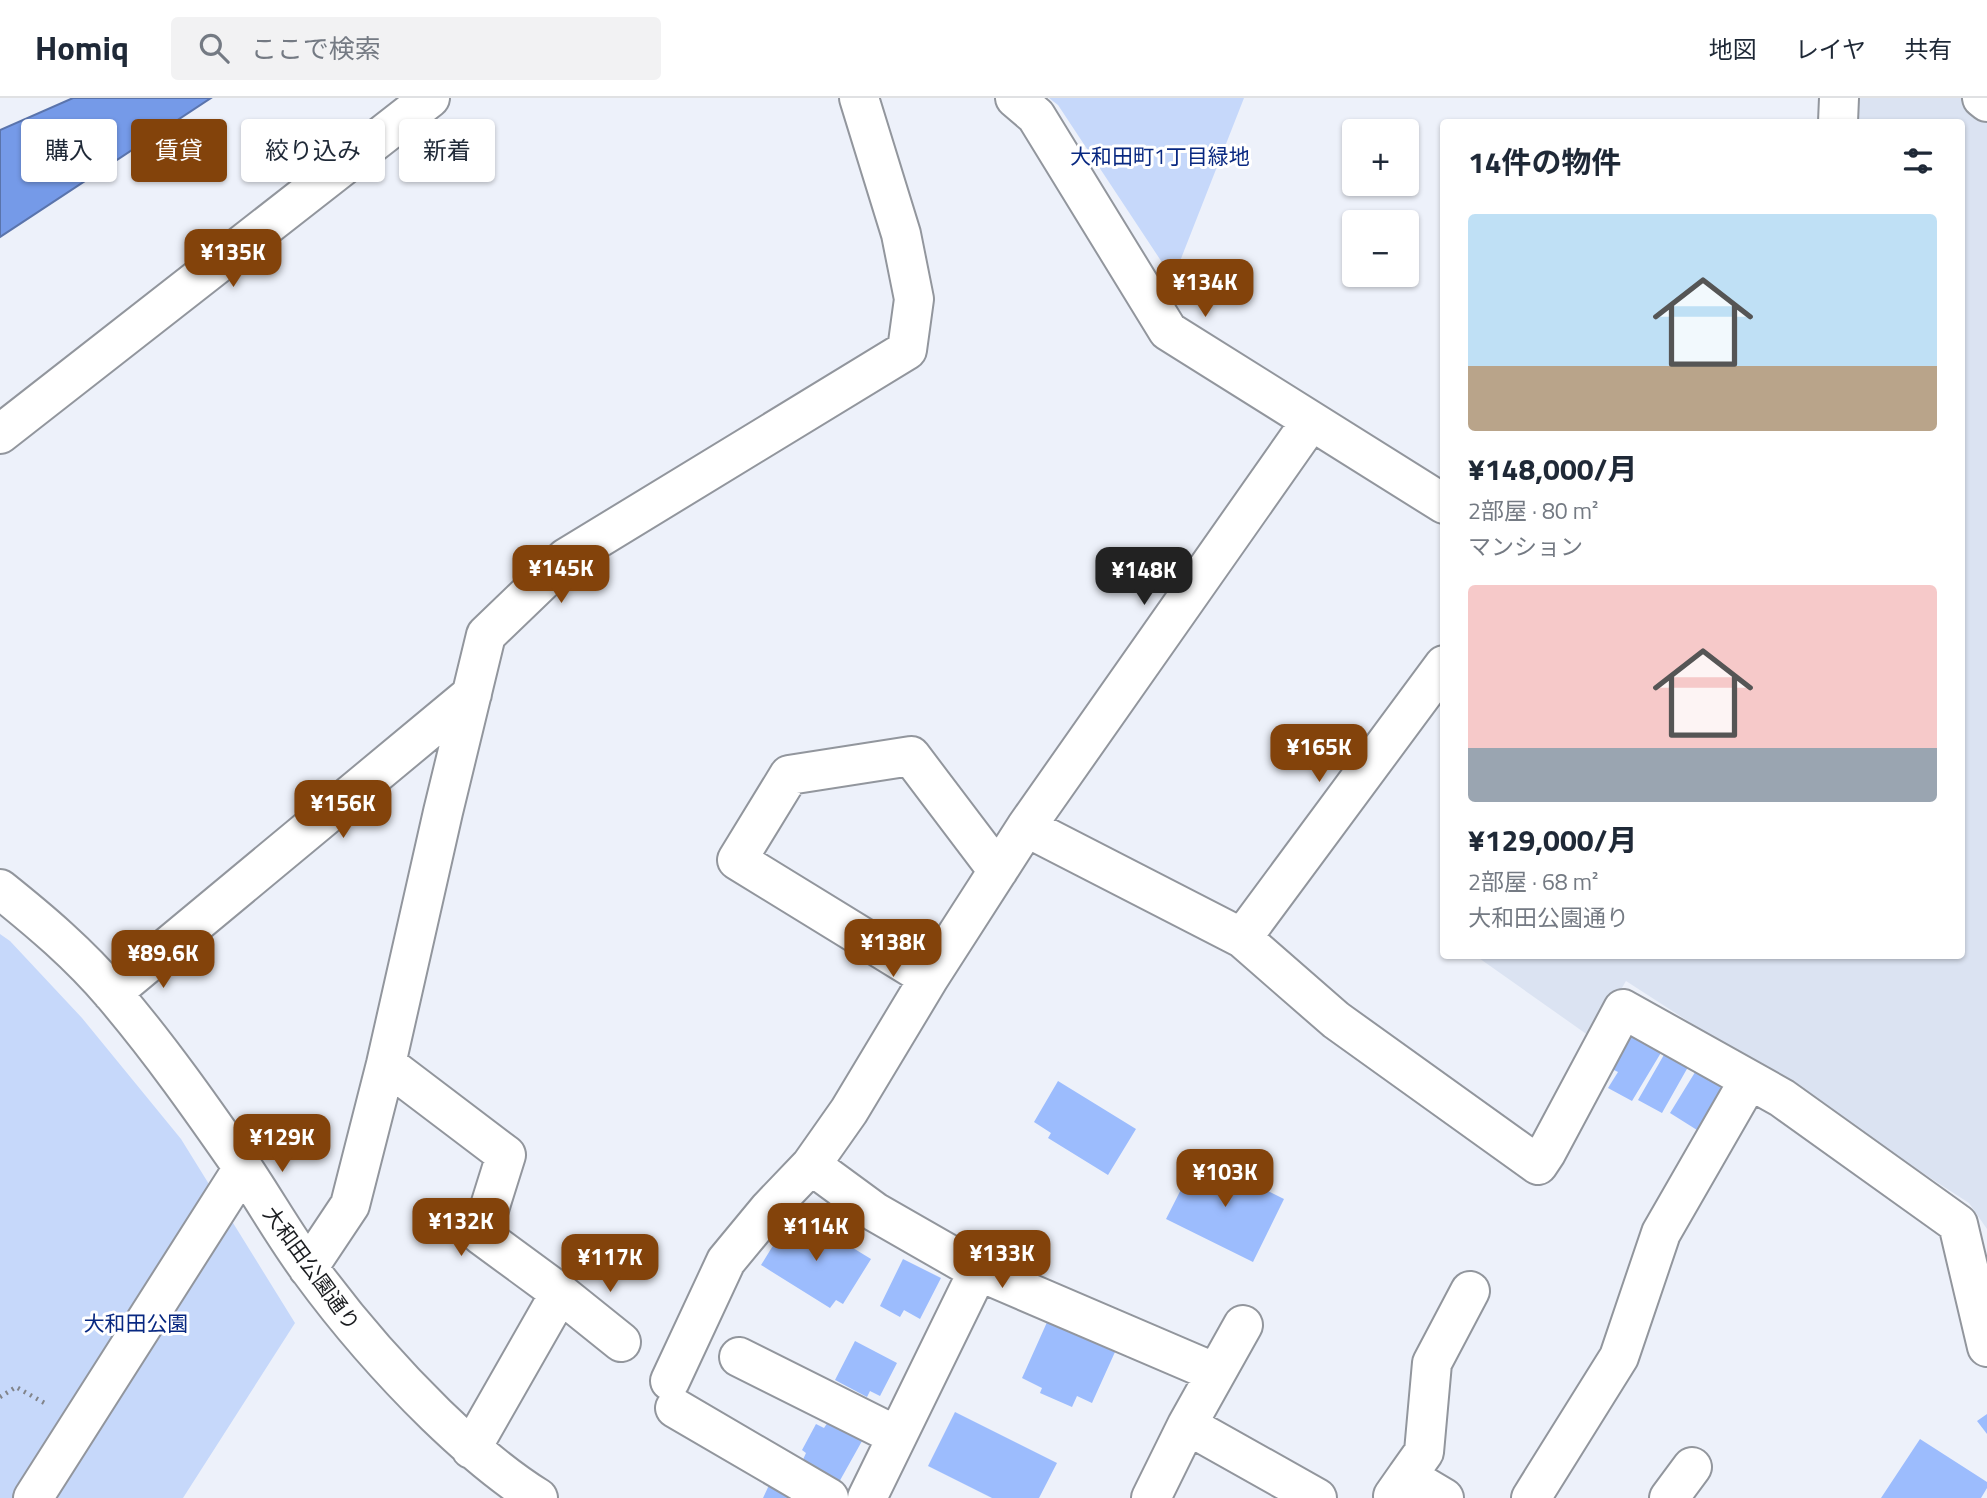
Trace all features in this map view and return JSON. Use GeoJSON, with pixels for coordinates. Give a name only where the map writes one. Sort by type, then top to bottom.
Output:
{"type":"FeatureCollection","features":[{"type":"Feature","properties":{"kind":"street"},"geometry":{"type":"LineString","coordinates":[[0,434],[430,98]]}},
{"type":"Feature","properties":{"kind":"street"},"geometry":{"type":"LineString","coordinates":[[308,1268],[350,1205],[386,1064],[486,635],[566,558],[907,350],[914,299],[901,234],[859,98]]}},
{"type":"Feature","properties":{"kind":"street"},"geometry":{"type":"LineString","coordinates":[[1015,98],[1036,116],[1168,331],[1440,502]]}},
{"type":"Feature","properties":{"kind":"street"},"geometry":{"type":"LineString","coordinates":[[1838,119],[1839,98]]}},
{"type":"Feature","properties":{"kind":"street"},"geometry":{"type":"LineString","coordinates":[[1982,98],[1987,102]]}},
{"type":"Feature","properties":{"kind":"street"},"geometry":{"type":"LineString","coordinates":[[829,1498],[673,1394],[726,1261],[769,1209],[811,1165],[849,1111],[929,978],[1026,827],[1311,421]]}},
{"type":"Feature","properties":{"kind":"street"},"geometry":{"type":"LineString","coordinates":[[1242,938],[1440,670]]}},
{"type":"Feature","properties":{"kind":"street"},"geometry":{"type":"LineString","coordinates":[[113,993],[472,694]]}},
{"type":"Feature","properties":{"kind":"street"},"geometry":{"type":"LineString","coordinates":[[929,978],[737,860],[789,775],[911,756],[998,871]]}},
{"type":"Feature","properties":{"kind":"street"},"geometry":{"type":"LineString","coordinates":[[1026,827],[1242,938],[1336,1020],[1538,1166],[1623,1010],[1782,1098],[1958,1224],[1987,1347]]}},
{"type":"Feature","properties":{"kind":"street","name":"大和田公園通り"},"geometry":{"type":"LineString","coordinates":[[0,889],[38,919],[113,993],[155,1046],[243,1168],[308,1268],[361,1336],[416,1396],[471,1449],[538,1498]]}},
{"type":"Feature","properties":{"kind":"street"},"geometry":{"type":"LineString","coordinates":[[386,1064],[506,1155],[481,1235],[621,1342]]}},
{"type":"Feature","properties":{"kind":"street"},"geometry":{"type":"LineString","coordinates":[[1534,1497],[1619,1357],[1661,1233],[1749,1080]]}},
{"type":"Feature","properties":{"kind":"street"},"geometry":{"type":"LineString","coordinates":[[811,1165],[875,1212],[978,1271],[1216,1373]]}},
{"type":"Feature","properties":{"kind":"street"},"geometry":{"type":"LineString","coordinates":[[33,1498],[243,1168]]}},
{"type":"Feature","properties":{"kind":"street"},"geometry":{"type":"LineString","coordinates":[[867,1498],[978,1271]]}},
{"type":"Feature","properties":{"kind":"street"},"geometry":{"type":"LineString","coordinates":[[1444,1498],[1400,1487],[1424,1452],[1432,1363],[1470,1291]]}},
{"type":"Feature","properties":{"kind":"street"},"geometry":{"type":"LineString","coordinates":[[471,1449],[560,1293]]}},
{"type":"Feature","properties":{"kind":"street"},"geometry":{"type":"LineString","coordinates":[[1151,1498],[1187,1425],[1243,1325]]}},
{"type":"Feature","properties":{"kind":"street"},"geometry":{"type":"LineString","coordinates":[[739,1357],[898,1436]]}},
{"type":"Feature","properties":{"kind":"street"},"geometry":{"type":"LineString","coordinates":[[1187,1425],[1317,1498]]}},
{"type":"Feature","properties":{"kind":"street"},"geometry":{"type":"LineString","coordinates":[[1669,1498],[1692,1467]]}},
{"type":"Feature","properties":{"kind":"path"},"geometry":{"type":"LineString","coordinates":[[0,1396],[16,1387],[81,1423]]}},
{"type":"Feature","properties":{"kind":"shaded area"},"geometry":{"type":"Polygon","coordinates":[[[1857,98],[1968,98],[1987,113],[1987,1229],[1969,1203],[1626,981],[1592,1038],[1480,959],[1965,959],[1965,119],[1855,119],[1857,98]]]}},
{"type":"Feature","properties":{"kind":"green space","name":"大和田町1丁目緑地"},"geometry":{"type":"Polygon","coordinates":[[[1049,98],[1244,98],[1173,279],[1058,105],[1049,98]]]}},
{"type":"Feature","properties":{"kind":"green space","name":"大和田公園"},"geometry":{"type":"Polygon","coordinates":[[[0,934],[10,941],[82,1018],[181,1139],[295,1323],[183,1498],[0,1498],[0,934]]]}},
{"type":"Feature","properties":{"kind":"water"},"geometry":{"type":"Polygon","coordinates":[[[73,98],[211,98],[179,119],[131,119],[131,151],[117,160],[117,119],[25,119],[73,98]]]}},
{"type":"Feature","properties":{"kind":"water"},"geometry":{"type":"Polygon","coordinates":[[[21,121],[21,182],[83,182],[0,237],[0,130],[21,121]]]}},
{"type":"Feature","properties":{"kind":"building"},"geometry":{"type":"Polygon","coordinates":[[[1635,1028],[1665,1046],[1632,1101],[1608,1088],[1618,1072],[1612,1069],[1635,1028]]]}},
{"type":"Feature","properties":{"kind":"building"},"geometry":{"type":"Polygon","coordinates":[[[1665,1053],[1688,1067],[1662,1113],[1638,1100],[1665,1053]]]}},
{"type":"Feature","properties":{"kind":"building"},"geometry":{"type":"Polygon","coordinates":[[[1697,1069],[1724,1086],[1697,1130],[1670,1113],[1697,1069]]]}},
{"type":"Feature","properties":{"kind":"building"},"geometry":{"type":"Polygon","coordinates":[[[1058,1081],[1136,1129],[1108,1175],[1048,1138],[1051,1133],[1034,1122],[1058,1081]]]}},
{"type":"Feature","properties":{"kind":"building"},"geometry":{"type":"Polygon","coordinates":[[[1198,1156],[1284,1199],[1253,1262],[1166,1219],[1198,1156]]]}},
{"type":"Feature","properties":{"kind":"building"},"geometry":{"type":"Polygon","coordinates":[[[804,1218],[871,1259],[843,1304],[836,1300],[830,1308],[761,1265],[785,1226],[795,1232],[804,1218]]]}},
{"type":"Feature","properties":{"kind":"building"},"geometry":{"type":"Polygon","coordinates":[[[903,1259],[941,1278],[920,1319],[904,1310],[900,1317],[880,1306],[903,1259]]]}},
{"type":"Feature","properties":{"kind":"building"},"geometry":{"type":"Polygon","coordinates":[[[1048,1320],[1115,1352],[1092,1403],[1077,1396],[1072,1407],[1040,1393],[1042,1388],[1022,1378],[1048,1320]]]}},
{"type":"Feature","properties":{"kind":"building"},"geometry":{"type":"Polygon","coordinates":[[[855,1341],[897,1363],[880,1396],[870,1391],[867,1397],[835,1380],[855,1341]]]}},
{"type":"Feature","properties":{"kind":"building"},"geometry":{"type":"Polygon","coordinates":[[[955,1412],[1057,1463],[1039,1498],[992,1498],[928,1466],[955,1412]]]}},
{"type":"Feature","properties":{"kind":"building"},"geometry":{"type":"Polygon","coordinates":[[[1987,1414],[1987,1434],[1977,1421],[1987,1414]]]}},
{"type":"Feature","properties":{"kind":"building"},"geometry":{"type":"Polygon","coordinates":[[[828,1422],[862,1441],[838,1484],[801,1464],[806,1453],[802,1450],[816,1424],[824,1428],[828,1422]]]}},
{"type":"Feature","properties":{"kind":"building"},"geometry":{"type":"Polygon","coordinates":[[[1920,1439],[1987,1482],[1987,1488],[1981,1498],[1881,1498],[1920,1439]]]}},
{"type":"Feature","properties":{"kind":"building"},"geometry":{"type":"Polygon","coordinates":[[[770,1483],[800,1498],[763,1498],[770,1483]]]}}]}
